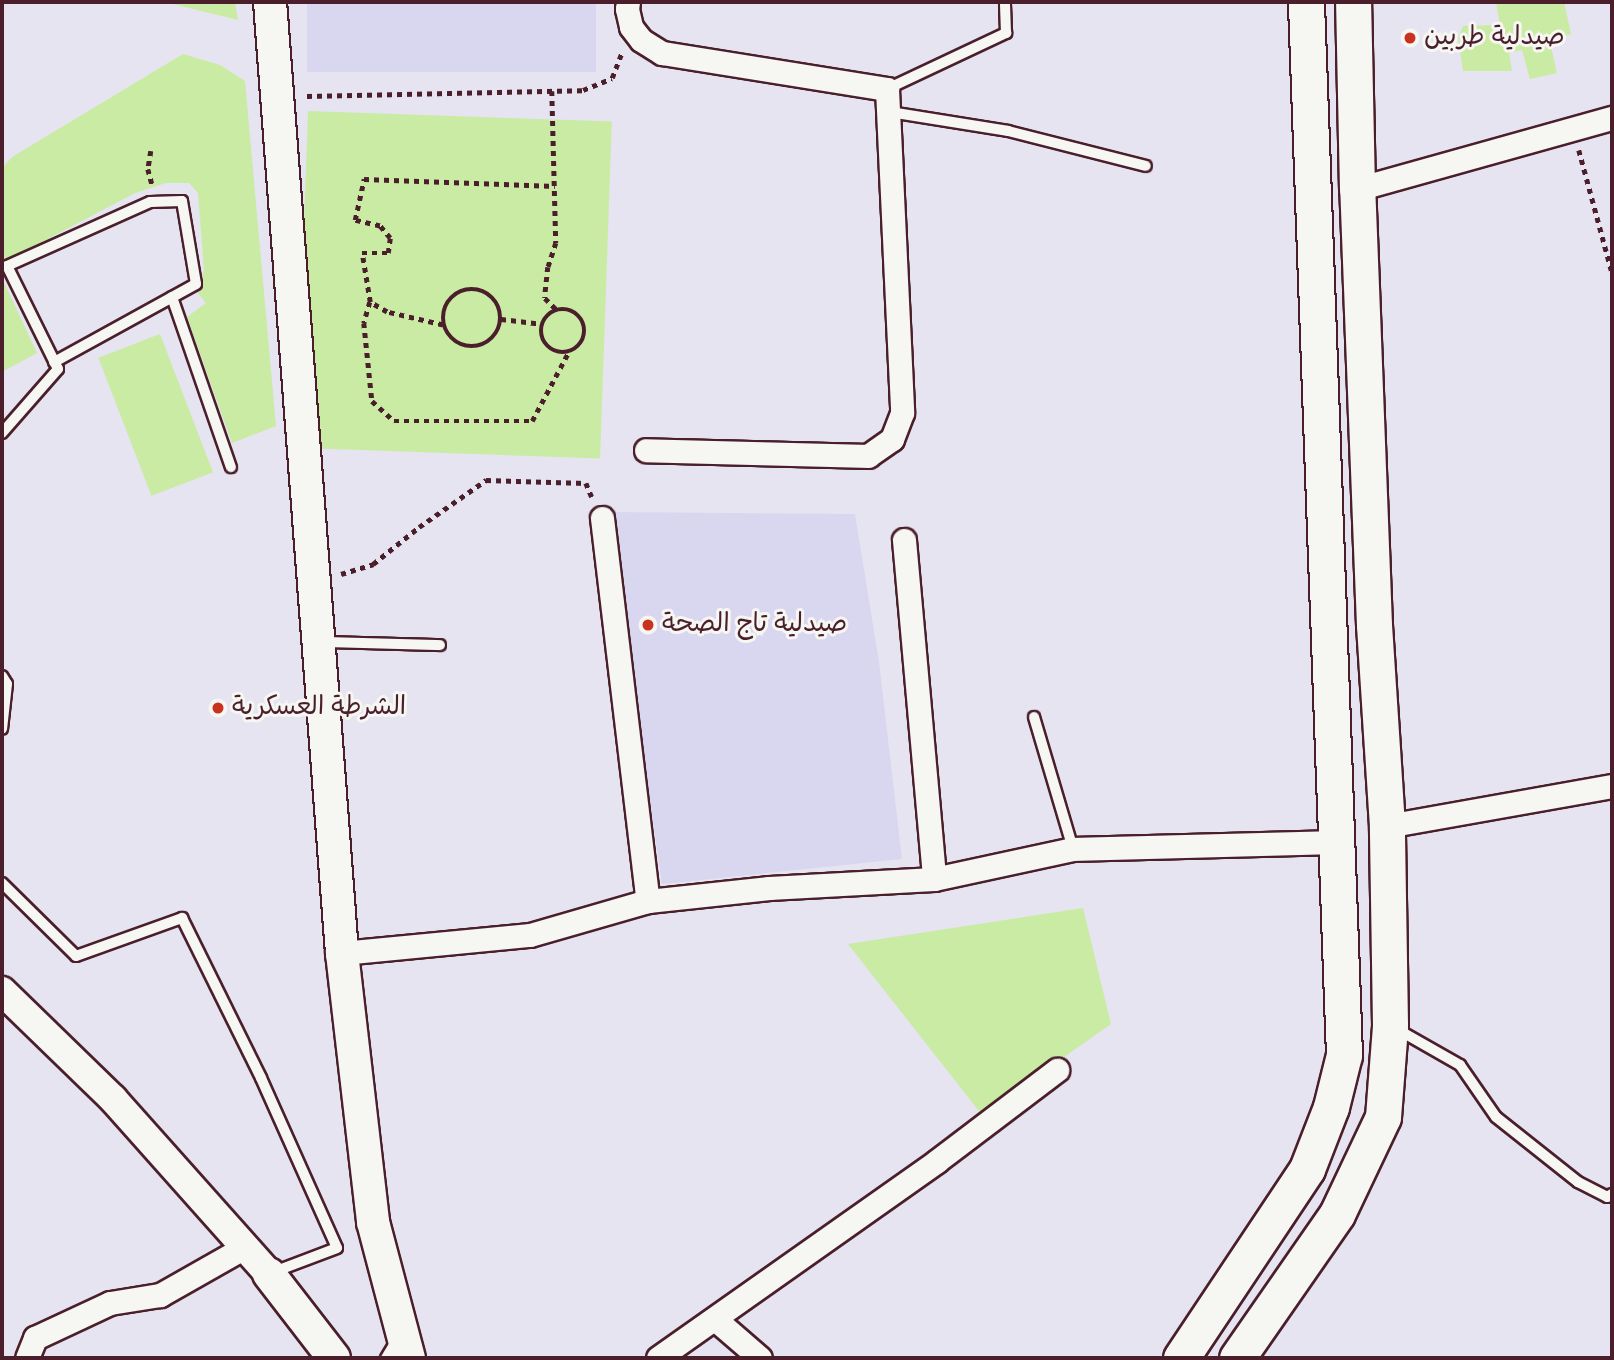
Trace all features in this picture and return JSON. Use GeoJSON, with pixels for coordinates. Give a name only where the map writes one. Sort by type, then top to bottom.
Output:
{"type":"FeatureCollection","features":[{"type":"Feature","properties":{"kind":"main road"},"geometry":{"type":"LineString","coordinates":[[270,2],[342,953],[373,1222],[398,1350]]}},
{"type":"Feature","properties":{"kind":"main road"},"geometry":{"type":"LineString","coordinates":[[1181,1358],[1307,1169],[1331,1107],[1344,1055],[1326,628],[1306,2]]}},
{"type":"Feature","properties":{"kind":"main road"},"geometry":{"type":"LineString","coordinates":[[1237,1358],[1337,1214],[1383,1117],[1390,1025],[1387,826],[1374,625],[1357,189],[1353,2]]}},
{"type":"Feature","properties":{"kind":"main road"},"geometry":{"type":"LineString","coordinates":[[1326,628],[1374,625]]}},
{"type":"Feature","properties":{"kind":"main road"},"geometry":{"type":"LineString","coordinates":[[269,1274],[334,1358]]}},
{"type":"Feature","properties":{"kind":"street"},"geometry":{"type":"LineString","coordinates":[[628,2],[631,27],[641,40],[662,53],[888,100],[902,413],[892,439],[867,456],[646,450]]}},
{"type":"Feature","properties":{"kind":"street"},"geometry":{"type":"LineString","coordinates":[[1357,189],[1612,118]]}},
{"type":"Feature","properties":{"kind":"street"},"geometry":{"type":"LineString","coordinates":[[603,517],[648,901]]}},
{"type":"Feature","properties":{"kind":"street"},"geometry":{"type":"LineString","coordinates":[[904,540],[934,879]]}},
{"type":"Feature","properties":{"kind":"street"},"geometry":{"type":"LineString","coordinates":[[1387,826],[1612,786]]}},
{"type":"Feature","properties":{"kind":"street"},"geometry":{"type":"LineString","coordinates":[[342,953],[530,935],[648,901],[769,888],[934,879],[1073,849],[1335,842]]}},
{"type":"Feature","properties":{"kind":"street"},"geometry":{"type":"LineString","coordinates":[[2,991],[113,1099],[243,1248],[269,1274]]}},
{"type":"Feature","properties":{"kind":"street"},"geometry":{"type":"LineString","coordinates":[[657,1358],[716,1320],[1057,1070]]}},
{"type":"Feature","properties":{"kind":"street"},"geometry":{"type":"LineString","coordinates":[[27,1358],[36,1338],[110,1303],[160,1295],[243,1248]]}},
{"type":"Feature","properties":{"kind":"street"},"geometry":{"type":"LineString","coordinates":[[716,1320],[760,1358]]}},
{"type":"Feature","properties":{"kind":"lane"},"geometry":{"type":"LineString","coordinates":[[888,100],[1006,33],[1005,2]]}},
{"type":"Feature","properties":{"kind":"lane"},"geometry":{"type":"LineString","coordinates":[[888,100],[1146,166]]}},
{"type":"Feature","properties":{"kind":"lane"},"geometry":{"type":"LineString","coordinates":[[2,433],[58,369],[54,362],[7,266],[150,202],[182,201],[196,284],[54,362]]}},
{"type":"Feature","properties":{"kind":"lane"},"geometry":{"type":"LineString","coordinates":[[172,297],[230,467]]}},
{"type":"Feature","properties":{"kind":"lane"},"geometry":{"type":"LineString","coordinates":[[319,642],[440,645]]}},
{"type":"Feature","properties":{"kind":"lane"},"geometry":{"type":"LineString","coordinates":[[2,676],[7,684],[2,729]]}},
{"type":"Feature","properties":{"kind":"lane"},"geometry":{"type":"LineString","coordinates":[[1034,717],[1073,849]]}},
{"type":"Feature","properties":{"kind":"lane"},"geometry":{"type":"LineString","coordinates":[[2,883],[76,956],[182,918],[261,1078],[337,1248],[269,1274]]}},
{"type":"Feature","properties":{"kind":"lane"},"geometry":{"type":"LineString","coordinates":[[1390,1025],[1460,1065],[1496,1117],[1578,1182],[1606,1197],[1612,1194]]}},
{"type":"Feature","properties":{"kind":"path"},"geometry":{"type":"LineString","coordinates":[[279,97],[583,90],[612,78],[631,27]]}},
{"type":"Feature","properties":{"kind":"path"},"geometry":{"type":"LineString","coordinates":[[552,91],[556,243],[548,267],[545,298],[557,310],[577,314],[585,326],[584,339],[575,350],[568,353],[549,348],[542,337],[543,324],[557,310]]}},
{"type":"Feature","properties":{"kind":"path"},"geometry":{"type":"LineString","coordinates":[[1573,129],[1612,272]]}},
{"type":"Feature","properties":{"kind":"path"},"geometry":{"type":"LineString","coordinates":[[151,151],[148,169],[158,202]]}},
{"type":"Feature","properties":{"kind":"path"},"geometry":{"type":"LineString","coordinates":[[555,186],[364,179],[355,220],[380,226],[390,239],[388,253],[362,253],[369,302],[365,323],[372,401],[394,421],[532,421],[568,353]]}},
{"type":"Feature","properties":{"kind":"path"},"geometry":{"type":"LineString","coordinates":[[468,288],[488,293],[496,300],[501,319],[494,337],[479,346],[470,347],[453,341],[443,325],[442,315],[450,297],[468,288]]}},
{"type":"Feature","properties":{"kind":"path"},"geometry":{"type":"LineString","coordinates":[[369,302],[387,312],[443,325]]}},
{"type":"Feature","properties":{"kind":"path"},"geometry":{"type":"LineString","coordinates":[[501,319],[543,324]]}},
{"type":"Feature","properties":{"kind":"path"},"geometry":{"type":"LineString","coordinates":[[337,576],[373,564],[419,527],[486,480],[586,483],[603,517]]}},
{"type":"Feature","properties":{"kind":"shaded area"},"geometry":{"type":"Polygon","coordinates":[[[307,2],[596,2],[596,72],[307,72],[307,2]]]}},
{"type":"Feature","properties":{"kind":"shaded area"},"geometry":{"type":"Polygon","coordinates":[[[609,512],[855,514],[879,662],[902,859],[662,884],[609,512]]]}},
{"type":"Feature","properties":{"kind":"green space"},"geometry":{"type":"Polygon","coordinates":[[[165,2],[235,2],[238,20],[165,2]]]}},
{"type":"Feature","properties":{"kind":"green space"},"geometry":{"type":"Polygon","coordinates":[[[1496,2],[1564,2],[1571,34],[1550,42],[1557,73],[1530,79],[1522,50],[1509,53],[1512,71],[1463,71],[1458,38],[1463,26],[1500,25],[1496,2]]]}},
{"type":"Feature","properties":{"kind":"green space"},"geometry":{"type":"Polygon","coordinates":[[[183,54],[220,65],[245,81],[276,426],[232,443],[187,317],[206,303],[197,292],[204,271],[198,193],[189,183],[166,183],[135,193],[2,263],[2,168],[12,157],[183,54]]]}},
{"type":"Feature","properties":{"kind":"green space"},"geometry":{"type":"Polygon","coordinates":[[[308,111],[612,122],[600,458],[296,448],[308,111]]]}},
{"type":"Feature","properties":{"kind":"green space"},"geometry":{"type":"Polygon","coordinates":[[[2,278],[37,353],[2,372],[2,278]]]}},
{"type":"Feature","properties":{"kind":"green space"},"geometry":{"type":"Polygon","coordinates":[[[160,334],[213,472],[151,496],[98,358],[160,334]]]}},
{"type":"Feature","properties":{"kind":"green space"},"geometry":{"type":"Polygon","coordinates":[[[1083,908],[1111,1024],[982,1115],[848,944],[1083,908]]]}},
{"type":"Feature","properties":{"kind":"place","name":"صيدلية طربين"},"geometry":{"type":"Point","coordinates":[1410,38]}},
{"type":"Feature","properties":{"kind":"place","name":"صيدلية تاج الصحة"},"geometry":{"type":"Point","coordinates":[648,625]}},
{"type":"Feature","properties":{"kind":"place","name":"الشرطة العسكرية"},"geometry":{"type":"Point","coordinates":[218,708]}}]}
